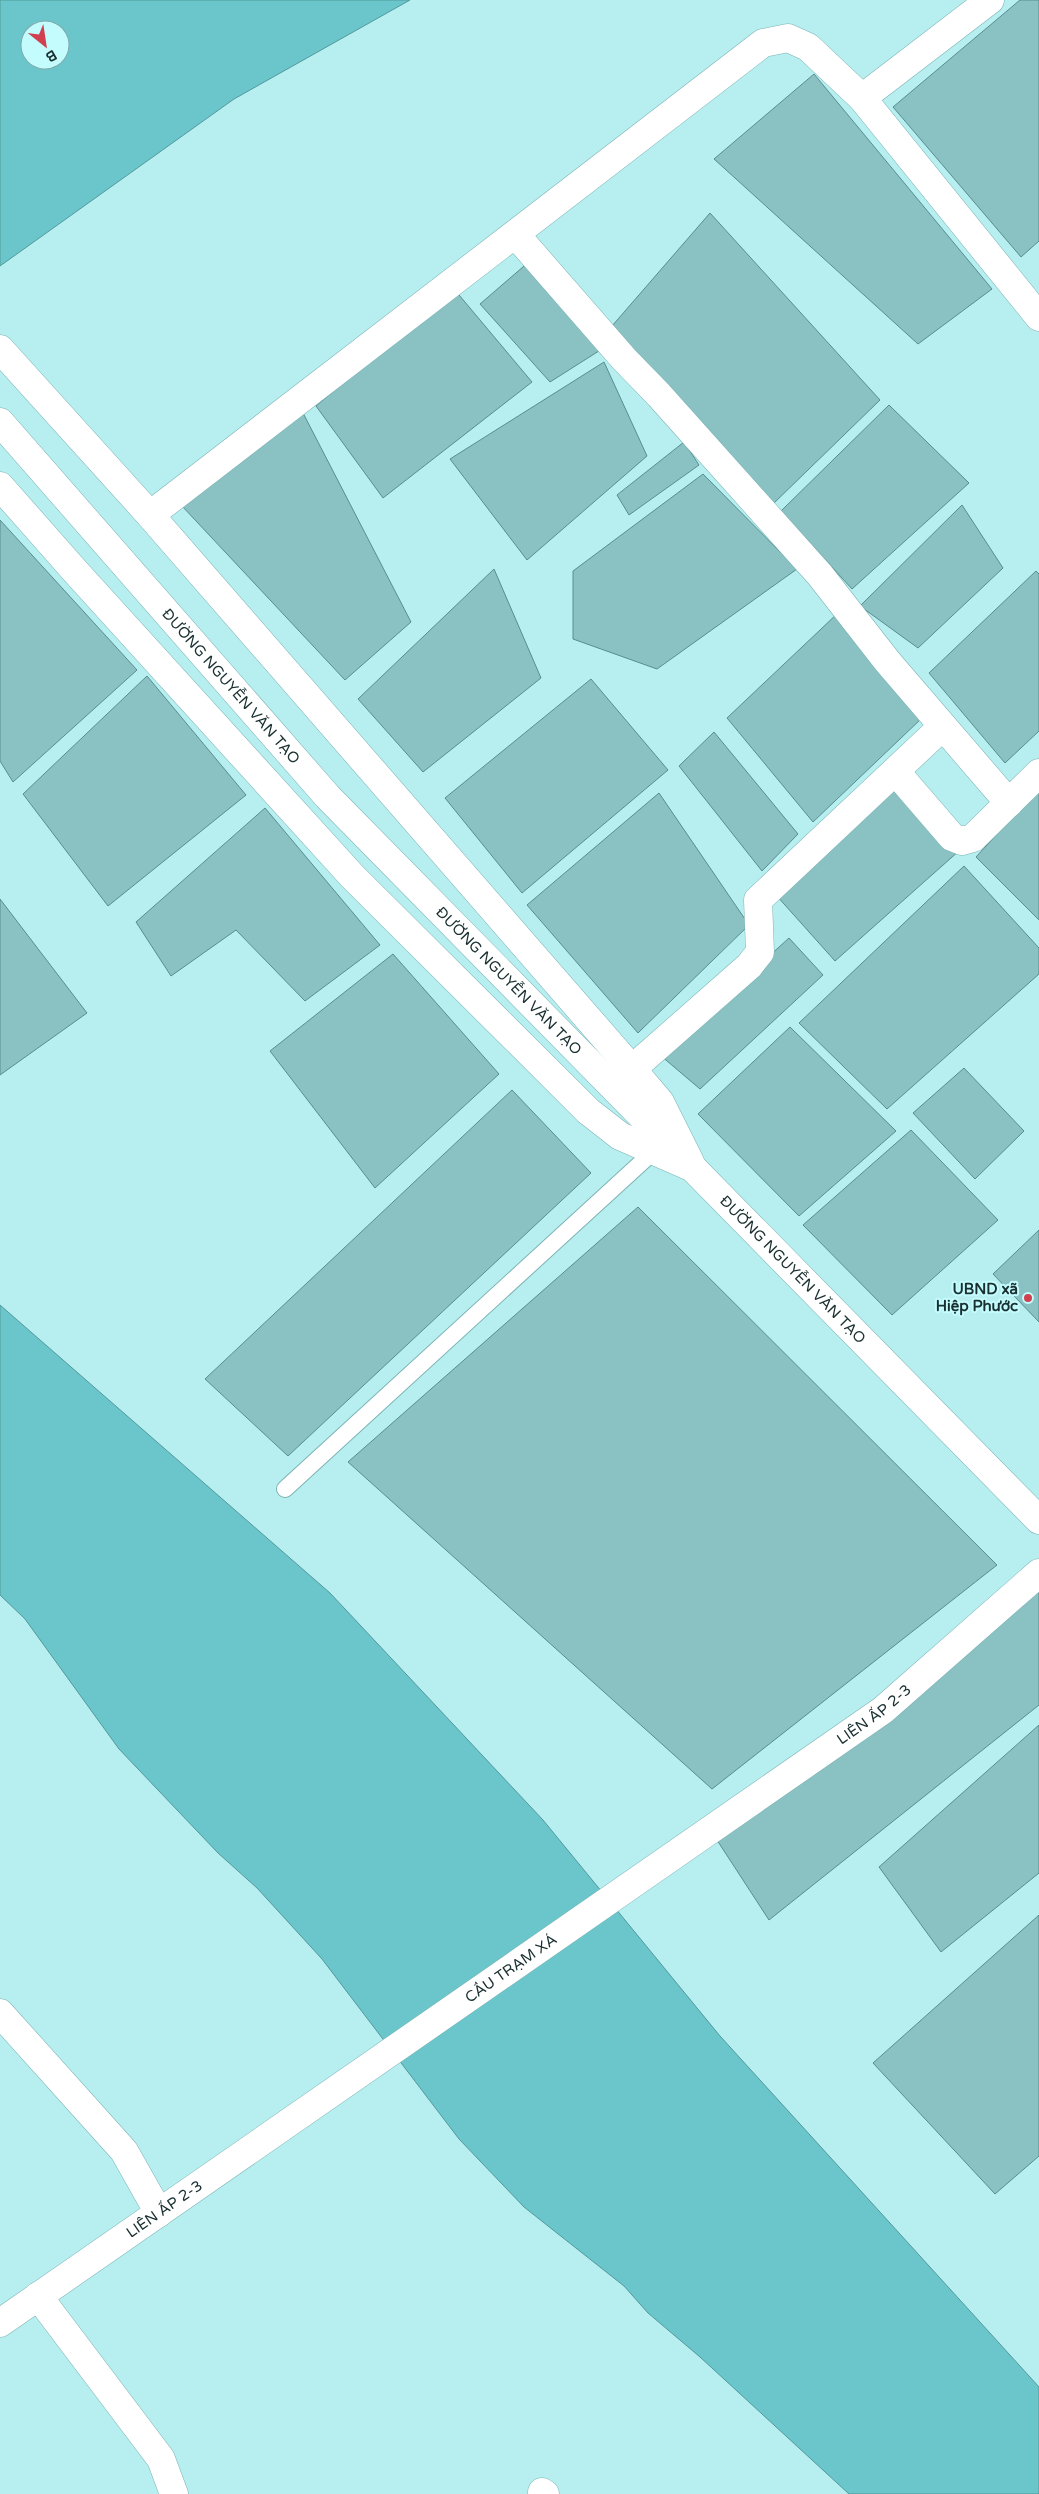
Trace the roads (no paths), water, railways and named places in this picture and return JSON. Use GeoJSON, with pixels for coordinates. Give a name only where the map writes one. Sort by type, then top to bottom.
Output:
{"type":"FeatureCollection","features":[{"type":"Feature","properties":{"kind":"street"},"geometry":{"type":"LineString","coordinates":[[862,98],[990,0]]}},
{"type":"Feature","properties":{"kind":"street"},"geometry":{"type":"LineString","coordinates":[[150,515],[763,43],[788,38],[808,47],[862,98],[1039,317]]}},
{"type":"Feature","properties":{"kind":"street"},"geometry":{"type":"LineString","coordinates":[[516,235],[624,359],[666,402],[820,574],[863,631],[942,727],[1009,803]]}},
{"type":"Feature","properties":{"kind":"street"},"geometry":{"type":"LineString","coordinates":[[0,349],[150,515],[632,1068],[660,1102],[693,1168]]}},
{"type":"Feature","properties":{"kind":"street","name":"ĐƯỜNG NGUYỄN VĂN TẠO"},"geometry":{"type":"LineString","coordinates":[[0,422],[328,796],[1039,1520]]}},
{"type":"Feature","properties":{"kind":"street"},"geometry":{"type":"LineString","coordinates":[[0,486],[75,571],[359,882],[588,1111],[620,1136],[693,1168]]}},
{"type":"Feature","properties":{"kind":"street"},"geometry":{"type":"LineString","coordinates":[[632,1068],[749,966],[760,952],[758,900],[942,727]]}},
{"type":"Feature","properties":{"kind":"street"},"geometry":{"type":"LineString","coordinates":[[896,772],[952,838],[962,841],[973,838],[1039,773]]}},
{"type":"Feature","properties":{"kind":"street","name":"LIÊN ẤP 2-3"},"geometry":{"type":"LineString","coordinates":[[695,1840],[883,1710],[1039,1573]]}},
{"type":"Feature","properties":{"kind":"street","name":"CẦU TRẠM XÁ"},"geometry":{"type":"LineString","coordinates":[[329,2096],[695,1840]]}},
{"type":"Feature","properties":{"kind":"street"},"geometry":{"type":"LineString","coordinates":[[0,2013],[124,2151],[159,2213]]}},
{"type":"Feature","properties":{"kind":"street","name":"LIÊN ẤP 2-3"},"geometry":{"type":"LineString","coordinates":[[0,2323],[329,2096]]}},
{"type":"Feature","properties":{"kind":"street"},"geometry":{"type":"LineString","coordinates":[[38,2296],[161,2459],[174,2494]]}},
{"type":"Feature","properties":{"kind":"lane"},"geometry":{"type":"LineString","coordinates":[[285,1489],[654,1151]]}},
{"type":"Feature","properties":{"kind":"water"},"geometry":{"type":"Polygon","coordinates":[[[0,0],[410,0],[234,99],[0,266],[0,0]]]}},
{"type":"Feature","properties":{"kind":"water"},"geometry":{"type":"Polygon","coordinates":[[[0,1305],[330,1593],[543,1820],[720,2036],[1039,2387],[1039,2494],[849,2494],[700,2357],[648,2313],[624,2286],[524,2207],[459,2139],[322,1959],[257,1888],[218,1853],[119,1749],[25,1619],[0,1595],[0,1305]]]}},
{"type":"Feature","properties":{"kind":"place","name":"UBND xã Hiệp Phước"},"geometry":{"type":"Point","coordinates":[1028,1298]}}]}
